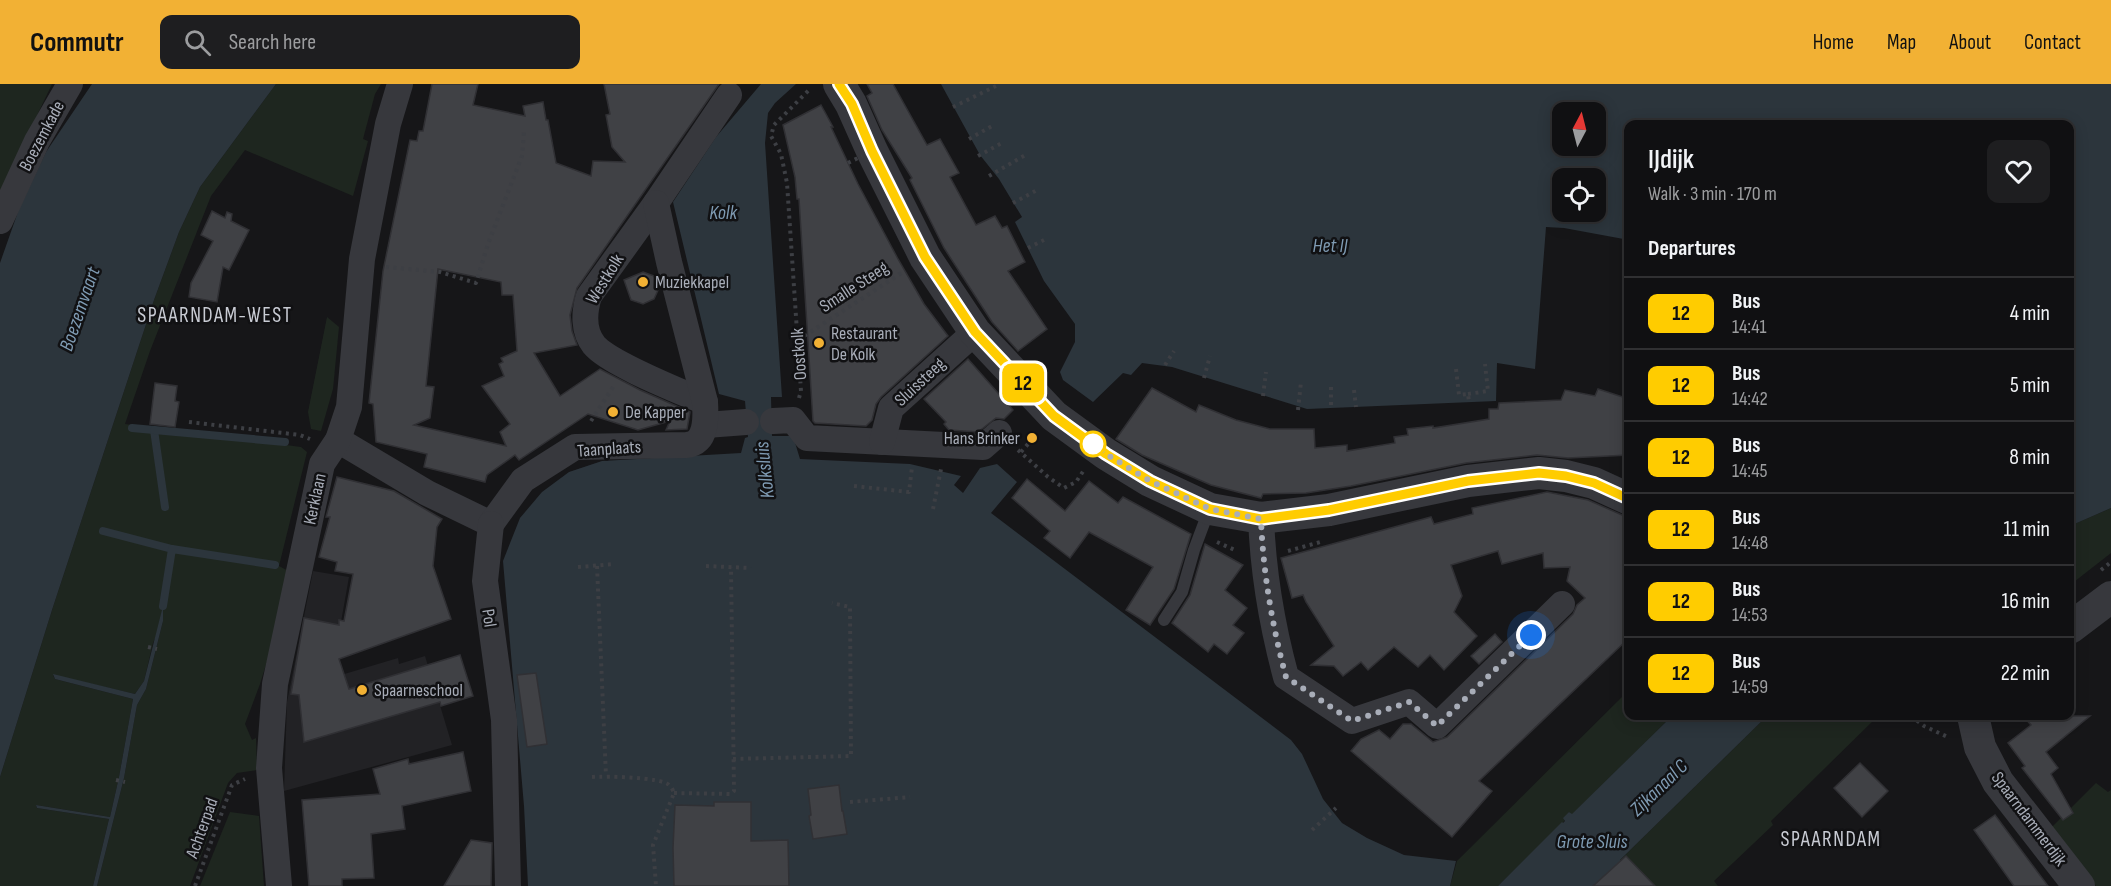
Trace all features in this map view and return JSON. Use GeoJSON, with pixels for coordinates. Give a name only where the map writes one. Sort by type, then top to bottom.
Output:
{"type":"FeatureCollection","features":[{"type":"Feature","properties":{"kind":"street","name":"Boezemkade"},"geometry":{"type":"LineString","coordinates":[[0,221],[37,141],[70,84]]}},
{"type":"Feature","properties":{"kind":"street","name":"Kerklaan"},"geometry":{"type":"LineString","coordinates":[[279,886],[269,768],[275,684],[322,464],[335,443],[349,407],[361,264],[388,124],[400,84]]}},
{"type":"Feature","properties":{"kind":"street"},"geometry":{"type":"LineString","coordinates":[[826,86],[852,104],[872,151],[925,257],[975,332],[1054,416],[1141,476],[1210,509],[1261,519],[1329,510],[1468,481],[1539,473],[1566,476],[1594,483],[1624,497]]}},
{"type":"Feature","properties":{"kind":"street","name":"Westkolk"},"geometry":{"type":"LineString","coordinates":[[705,414],[600,351],[593,344],[585,325],[586,306],[589,296],[656,203],[729,95]]}},
{"type":"Feature","properties":{"kind":"street"},"geometry":{"type":"LineString","coordinates":[[656,203],[705,414],[746,422]]}},
{"type":"Feature","properties":{"kind":"street","name":"Sluissteeg"},"geometry":{"type":"LineString","coordinates":[[882,442],[891,408],[975,332]]}},
{"type":"Feature","properties":{"kind":"street","name":"Taanplaats"},"geometry":{"type":"LineString","coordinates":[[490,524],[523,480],[575,447],[693,445],[697,442],[705,414]]}},
{"type":"Feature","properties":{"kind":"street"},"geometry":{"type":"LineString","coordinates":[[783,420],[807,438],[983,447],[999,433]]}},
{"type":"Feature","properties":{"kind":"street"},"geometry":{"type":"LineString","coordinates":[[335,443],[490,524]]}},
{"type":"Feature","properties":{"kind":"street"},"geometry":{"type":"LineString","coordinates":[[1261,519],[1262,557],[1275,637],[1286,677],[1352,721],[1409,702],[1437,726],[1562,604]]}},
{"type":"Feature","properties":{"kind":"street","name":"Pol"},"geometry":{"type":"LineString","coordinates":[[490,524],[485,581],[504,720],[508,886]]}},
{"type":"Feature","properties":{"kind":"street"},"geometry":{"type":"LineString","coordinates":[[2074,625],[2111,597]]}},
{"type":"Feature","properties":{"kind":"street","name":"Spaarndammerdijk"},"geometry":{"type":"LineString","coordinates":[[1974,720],[1980,747],[1998,783],[2079,886]]}},
{"type":"Feature","properties":{"kind":"lane"},"geometry":{"type":"LineString","coordinates":[[1164,620],[1182,592],[1194,550],[1210,509]]}},
{"type":"Feature","properties":{"kind":"path","name":"Oostkolk"},"geometry":{"type":"LineString","coordinates":[[783,420],[801,391],[787,183],[781,154],[771,136],[774,124],[826,86]]}},
{"type":"Feature","properties":{"kind":"path"},"geometry":{"type":"LineString","coordinates":[[953,107],[996,86]]}},
{"type":"Feature","properties":{"kind":"path"},"geometry":{"type":"LineString","coordinates":[[969,139],[992,126]]}},
{"type":"Feature","properties":{"kind":"path"},"geometry":{"type":"LineString","coordinates":[[361,264],[440,272],[476,283],[488,244],[522,156],[524,132]]}},
{"type":"Feature","properties":{"kind":"path"},"geometry":{"type":"LineString","coordinates":[[978,156],[1002,143]]}},
{"type":"Feature","properties":{"kind":"path"},"geometry":{"type":"LineString","coordinates":[[988,176],[1026,154]]}},
{"type":"Feature","properties":{"kind":"path"},"geometry":{"type":"LineString","coordinates":[[848,163],[862,156]]}},
{"type":"Feature","properties":{"kind":"path"},"geometry":{"type":"LineString","coordinates":[[1013,203],[1039,189]]}},
{"type":"Feature","properties":{"kind":"path"},"geometry":{"type":"LineString","coordinates":[[1028,248],[1044,240]]}},
{"type":"Feature","properties":{"kind":"path","name":"Smalle Steeg"},"geometry":{"type":"LineString","coordinates":[[798,340],[925,257]]}},
{"type":"Feature","properties":{"kind":"path"},"geometry":{"type":"LineString","coordinates":[[1165,365],[1174,351]]}},
{"type":"Feature","properties":{"kind":"path"},"geometry":{"type":"LineString","coordinates":[[1204,378],[1210,356]]}},
{"type":"Feature","properties":{"kind":"path"},"geometry":{"type":"LineString","coordinates":[[1456,369],[1459,395],[1488,391],[1485,364]]}},
{"type":"Feature","properties":{"kind":"path"},"geometry":{"type":"LineString","coordinates":[[575,447],[625,366]]}},
{"type":"Feature","properties":{"kind":"path"},"geometry":{"type":"LineString","coordinates":[[1263,396],[1266,372]]}},
{"type":"Feature","properties":{"kind":"path"},"geometry":{"type":"LineString","coordinates":[[1298,410],[1301,382]]}},
{"type":"Feature","properties":{"kind":"path"},"geometry":{"type":"LineString","coordinates":[[1331,387],[1331,408]]}},
{"type":"Feature","properties":{"kind":"path"},"geometry":{"type":"LineString","coordinates":[[1354,390],[1356,407]]}},
{"type":"Feature","properties":{"kind":"path"},"geometry":{"type":"LineString","coordinates":[[1468,394],[1469,402]]}},
{"type":"Feature","properties":{"kind":"path"},"geometry":{"type":"LineString","coordinates":[[189,422],[300,435],[335,443]]}},
{"type":"Feature","properties":{"kind":"path"},"geometry":{"type":"LineString","coordinates":[[1021,452],[1064,488],[1076,482],[1083,472]]}},
{"type":"Feature","properties":{"kind":"path"},"geometry":{"type":"LineString","coordinates":[[854,486],[909,492],[912,464]]}},
{"type":"Feature","properties":{"kind":"path"},"geometry":{"type":"LineString","coordinates":[[933,509],[941,471]]}},
{"type":"Feature","properties":{"kind":"path"},"geometry":{"type":"LineString","coordinates":[[1262,557],[1332,539]]}},
{"type":"Feature","properties":{"kind":"path"},"geometry":{"type":"LineString","coordinates":[[578,567],[615,564]]}},
{"type":"Feature","properties":{"kind":"path"},"geometry":{"type":"LineString","coordinates":[[597,566],[606,776]]}},
{"type":"Feature","properties":{"kind":"path"},"geometry":{"type":"LineString","coordinates":[[706,566],[751,568]]}},
{"type":"Feature","properties":{"kind":"path"},"geometry":{"type":"LineString","coordinates":[[674,794],[731,794],[735,791],[731,567]]}},
{"type":"Feature","properties":{"kind":"path"},"geometry":{"type":"LineString","coordinates":[[733,759],[852,756],[850,607],[832,603]]}},
{"type":"Feature","properties":{"kind":"path"},"geometry":{"type":"LineString","coordinates":[[148,647],[157,649]]}},
{"type":"Feature","properties":{"kind":"path"},"geometry":{"type":"LineString","coordinates":[[1916,720],[1940,735],[1980,747]]}},
{"type":"Feature","properties":{"kind":"path","name":"Achterpad"},"geometry":{"type":"LineString","coordinates":[[195,886],[232,785],[269,768]]}},
{"type":"Feature","properties":{"kind":"path"},"geometry":{"type":"LineString","coordinates":[[592,777],[606,776],[661,781],[670,785],[674,794],[653,845],[656,886]]}},
{"type":"Feature","properties":{"kind":"path"},"geometry":{"type":"LineString","coordinates":[[116,780],[125,782]]}},
{"type":"Feature","properties":{"kind":"path"},"geometry":{"type":"LineString","coordinates":[[849,802],[910,796]]}},
{"type":"Feature","properties":{"kind":"path"},"geometry":{"type":"LineString","coordinates":[[1312,830],[1336,808]]}},
{"type":"Feature","properties":{"kind":"shaded area"},"geometry":{"type":"Polygon","coordinates":[[[0,84],[52,84],[0,193],[0,84]]]}},
{"type":"Feature","properties":{"kind":"shaded area"},"geometry":{"type":"Polygon","coordinates":[[[276,84],[381,84],[375,94],[363,139],[368,141],[353,196],[245,150],[211,196],[150,351],[125,424],[301,447],[307,452],[279,566],[294,574],[260,684],[245,724],[252,740],[256,738],[257,770],[237,773],[228,783],[190,886],[97,886],[124,778],[137,705],[146,689],[163,621],[153,643],[144,681],[135,694],[53,675],[55,679],[133,699],[110,817],[36,805],[37,808],[109,819],[93,886],[0,886],[0,777],[52,610],[154,300],[179,232],[200,187],[276,84]]]}},
{"type":"Feature","properties":{"kind":"shaded area"},"geometry":{"type":"Polygon","coordinates":[[[327,317],[339,327],[333,389],[321,431],[311,429],[308,412],[327,317]]]}},
{"type":"Feature","properties":{"kind":"shaded area"},"geometry":{"type":"Polygon","coordinates":[[[2111,508],[2111,553],[2074,582],[2074,524],[2111,508]]]}},
{"type":"Feature","properties":{"kind":"shaded area","name":"Spaarneschool"},"geometry":{"type":"Polygon","coordinates":[[[313,571],[349,577],[331,678],[398,658],[399,664],[425,656],[452,745],[284,791],[287,702],[313,571]]]}},
{"type":"Feature","properties":{"kind":"shaded area"},"geometry":{"type":"Polygon","coordinates":[[[1624,695],[1624,720],[1668,720],[1572,815],[1569,812],[1563,823],[1498,886],[1450,886],[1457,861],[1624,695]]]}},
{"type":"Feature","properties":{"kind":"shaded area"},"geometry":{"type":"Polygon","coordinates":[[[1763,720],[1874,720],[1771,821],[1773,825],[1714,881],[1718,886],[1646,886],[1620,860],[1763,720]]]}},
{"type":"Feature","properties":{"kind":"shaded area"},"geometry":{"type":"Polygon","coordinates":[[[2096,783],[2108,792],[2111,790],[2111,886],[2096,886],[2051,828],[2096,783]]]}},
{"type":"Feature","properties":{"kind":"shaded area"},"geometry":{"type":"Polygon","coordinates":[[[230,812],[259,816],[264,886],[200,886],[230,812]]]}},
{"type":"Feature","properties":{"kind":"water","name":"Boezemvaart"},"geometry":{"type":"Polygon","coordinates":[[[92,84],[276,84],[200,187],[179,232],[154,300],[52,610],[0,777],[0,263],[19,209],[46,152],[92,84]]]}},
{"type":"Feature","properties":{"kind":"water"},"geometry":{"type":"Polygon","coordinates":[[[761,84],[796,84],[775,103],[768,113],[765,143],[782,397],[771,397],[772,436],[793,436],[800,459],[910,464],[961,476],[954,485],[963,493],[980,468],[997,464],[1017,482],[991,513],[1291,740],[1302,754],[1323,799],[1342,823],[1367,838],[1404,855],[1456,861],[1450,886],[528,886],[524,806],[503,561],[520,518],[542,492],[569,472],[602,461],[741,453],[745,438],[748,437],[745,401],[719,394],[673,202],[716,137],[761,84]]]}},
{"type":"Feature","properties":{"kind":"water","name":"Het IJ"},"geometry":{"type":"Polygon","coordinates":[[[941,84],[2111,84],[2111,508],[2074,524],[2074,120],[1624,120],[1624,239],[1546,227],[1535,369],[1497,363],[1496,401],[1307,409],[1172,367],[1142,363],[1131,375],[1123,373],[1093,402],[1063,380],[1060,372],[1075,342],[1075,324],[1044,281],[1015,222],[1022,217],[999,179],[980,155],[941,84]]]}},
{"type":"Feature","properties":{"kind":"water"},"geometry":{"type":"Polygon","coordinates":[[[163,606],[163,621],[146,689],[137,705],[124,778],[97,886],[93,886],[109,819],[37,808],[36,805],[110,817],[133,699],[55,679],[53,674],[135,694],[144,681],[163,606]]]}},
{"type":"Feature","properties":{"kind":"water","name":"Grote Sluis"},"geometry":{"type":"Polygon","coordinates":[[[1668,720],[1763,720],[1620,860],[1646,886],[1621,886],[1607,873],[1593,886],[1498,886],[1565,821],[1563,818],[1569,812],[1572,814],[1668,720]]]}},
{"type":"Feature","properties":{"kind":"building"},"geometry":{"type":"Polygon","coordinates":[[[432,84],[478,84],[473,105],[525,116],[523,106],[543,102],[556,163],[591,176],[593,161],[625,162],[612,147],[606,115],[610,114],[604,84],[719,84],[577,288],[570,315],[577,345],[534,353],[560,396],[600,369],[690,412],[687,429],[666,430],[670,421],[638,430],[588,414],[519,460],[515,455],[487,475],[485,482],[424,467],[427,454],[376,442],[373,404],[369,403],[383,271],[410,140],[417,141],[419,131],[423,131],[432,84]],[[438,269],[426,386],[434,387],[430,418],[414,425],[506,446],[500,432],[510,424],[482,386],[504,376],[499,364],[503,362],[501,358],[517,351],[513,295],[502,295],[501,282],[438,269]]]}},
{"type":"Feature","properties":{"kind":"building"},"geometry":{"type":"Polygon","coordinates":[[[867,84],[893,84],[927,145],[940,139],[959,173],[950,177],[976,225],[995,216],[1002,228],[1007,226],[1025,262],[1008,271],[1047,329],[1018,351],[992,322],[944,248],[910,180],[912,178],[882,130],[867,96],[872,93],[867,84]]]}},
{"type":"Feature","properties":{"kind":"building"},"geometry":{"type":"Polygon","coordinates":[[[821,105],[858,184],[898,259],[924,304],[948,336],[881,397],[876,404],[872,420],[866,426],[815,423],[813,421],[799,199],[797,199],[795,177],[783,125],[821,105]]]}},
{"type":"Feature","properties":{"kind":"building"},"geometry":{"type":"Polygon","coordinates":[[[212,211],[225,218],[227,212],[232,214],[231,221],[249,230],[229,270],[223,267],[217,302],[189,297],[191,283],[213,241],[201,235],[212,211]]]}},
{"type":"Feature","properties":{"kind":"building","name":"Muziekkapel"},"geometry":{"type":"Polygon","coordinates":[[[643,272],[654,276],[659,288],[654,299],[643,304],[631,300],[624,280],[643,272]]]}},
{"type":"Feature","properties":{"kind":"building"},"geometry":{"type":"Polygon","coordinates":[[[968,359],[1013,410],[1004,419],[996,418],[978,432],[949,430],[944,424],[946,422],[924,399],[968,359]]]}},
{"type":"Feature","properties":{"kind":"building"},"geometry":{"type":"Polygon","coordinates":[[[155,383],[177,386],[175,401],[179,402],[175,427],[150,424],[155,383]]]}},
{"type":"Feature","properties":{"kind":"building"},"geometry":{"type":"Polygon","coordinates":[[[1152,388],[1196,412],[1199,405],[1236,420],[1270,429],[1314,429],[1315,448],[1347,445],[1347,451],[1395,443],[1394,437],[1408,435],[1407,429],[1433,426],[1433,428],[1489,419],[1489,409],[1498,409],[1499,403],[1561,400],[1565,390],[1595,396],[1598,389],[1624,397],[1624,455],[1568,458],[1537,455],[1466,463],[1306,493],[1263,494],[1261,498],[1211,485],[1142,455],[1116,439],[1152,388]]]}},
{"type":"Feature","properties":{"kind":"building"},"geometry":{"type":"Polygon","coordinates":[[[337,477],[394,491],[442,519],[437,527],[433,566],[451,619],[339,659],[349,689],[460,655],[473,696],[441,706],[440,702],[304,742],[299,695],[291,694],[304,618],[339,625],[339,620],[344,621],[353,574],[335,571],[337,562],[319,557],[330,517],[326,517],[337,477]]]}},
{"type":"Feature","properties":{"kind":"building"},"geometry":{"type":"Polygon","coordinates":[[[1027,479],[1065,511],[1089,481],[1118,503],[1123,497],[1191,534],[1174,589],[1150,625],[1126,610],[1153,567],[1089,532],[1070,558],[1044,538],[1050,531],[1012,498],[1027,479]]]}},
{"type":"Feature","properties":{"kind":"building"},"geometry":{"type":"Polygon","coordinates":[[[1547,492],[1588,500],[1624,516],[1624,643],[1479,781],[1492,791],[1452,837],[1351,751],[1361,739],[1379,730],[1390,739],[1403,724],[1411,724],[1433,742],[1447,737],[1573,614],[1577,605],[1585,598],[1567,581],[1570,567],[1544,568],[1543,553],[1502,564],[1498,551],[1451,565],[1462,596],[1454,612],[1477,636],[1444,670],[1430,655],[1418,667],[1394,647],[1368,670],[1361,662],[1343,676],[1334,666],[1311,665],[1334,646],[1303,595],[1292,598],[1281,558],[1431,517],[1434,524],[1473,514],[1472,508],[1547,492]]]}},
{"type":"Feature","properties":{"kind":"building"},"geometry":{"type":"Polygon","coordinates":[[[1205,544],[1243,565],[1225,590],[1247,608],[1233,625],[1244,633],[1227,654],[1214,644],[1208,652],[1172,623],[1190,595],[1205,544]]]}},
{"type":"Feature","properties":{"kind":"building"},"geometry":{"type":"Polygon","coordinates":[[[1495,634],[1502,642],[1479,664],[1471,656],[1495,634]]]}},
{"type":"Feature","properties":{"kind":"building"},"geometry":{"type":"Polygon","coordinates":[[[536,673],[547,744],[527,747],[517,675],[536,673]]]}},
{"type":"Feature","properties":{"kind":"building"},"geometry":{"type":"Polygon","coordinates":[[[2074,716],[2090,716],[2046,752],[2058,768],[2051,774],[2073,813],[2063,820],[2022,768],[2025,766],[2008,743],[2031,725],[2027,720],[2074,720],[2074,716]]]}},
{"type":"Feature","properties":{"kind":"building"},"geometry":{"type":"Polygon","coordinates":[[[463,752],[471,791],[402,806],[405,829],[371,834],[374,878],[342,879],[342,886],[309,886],[302,800],[380,794],[373,769],[408,759],[409,764],[463,752]]]}},
{"type":"Feature","properties":{"kind":"building"},"geometry":{"type":"Polygon","coordinates":[[[1860,763],[1888,791],[1862,817],[1834,788],[1860,763]]]}},
{"type":"Feature","properties":{"kind":"building"},"geometry":{"type":"Polygon","coordinates":[[[839,785],[847,834],[813,839],[808,789],[839,785]]]}},
{"type":"Feature","properties":{"kind":"building"},"geometry":{"type":"Polygon","coordinates":[[[714,802],[751,802],[751,841],[788,840],[789,886],[674,886],[675,805],[714,806],[714,802]]]}},
{"type":"Feature","properties":{"kind":"building"},"geometry":{"type":"Polygon","coordinates":[[[1995,815],[2048,886],[2014,886],[1974,830],[1995,815]]]}},
{"type":"Feature","properties":{"kind":"building"},"geometry":{"type":"Polygon","coordinates":[[[471,840],[492,843],[491,886],[444,886],[471,840]]]}},
{"type":"Feature","properties":{"kind":"building"},"geometry":{"type":"Polygon","coordinates":[[[1626,856],[1655,886],[1593,886],[1626,856]]]}},
{"type":"Feature","properties":{"kind":"waterway"},"geometry":{"type":"LineString","coordinates":[[132,428],[154,430],[165,507]]}},
{"type":"Feature","properties":{"kind":"waterway"},"geometry":{"type":"LineString","coordinates":[[154,430],[285,442]]}},
{"type":"Feature","properties":{"kind":"waterway"},"geometry":{"type":"LineString","coordinates":[[103,531],[172,549]]}},
{"type":"Feature","properties":{"kind":"waterway"},"geometry":{"type":"LineString","coordinates":[[163,606],[172,549],[275,565]]}},
{"type":"Feature","properties":{"kind":"bus line","name":"12"},"geometry":{"type":"LineString","coordinates":[[839,84],[852,104],[872,151],[925,257],[975,332],[1054,416],[1106,454],[1150,481],[1210,509],[1261,519],[1329,510],[1468,481],[1539,473],[1566,476],[1594,483],[1624,497]]}},
{"type":"Feature","properties":{"kind":"place","name":"Muziekkapel"},"geometry":{"type":"Point","coordinates":[643,282]}},
{"type":"Feature","properties":{"kind":"place","name":"Restaurant De Kolk"},"geometry":{"type":"Point","coordinates":[819,343]}},
{"type":"Feature","properties":{"kind":"place","name":"De Kapper"},"geometry":{"type":"Point","coordinates":[613,412]}},
{"type":"Feature","properties":{"kind":"place","name":"Hans Brinker"},"geometry":{"type":"Point","coordinates":[1032,438]}},
{"type":"Feature","properties":{"kind":"place","name":"Spaarneschool"},"geometry":{"type":"Point","coordinates":[362,690]}},
{"type":"Feature","properties":{"kind":"district","name":"SPAARNDAM-WEST"},"geometry":{"type":"Point","coordinates":[215,315]}},
{"type":"Feature","properties":{"kind":"district","name":"SPAARNDAM"},"geometry":{"type":"Point","coordinates":[1831,839]}},
{"type":"Feature","properties":{"kind":"route"},"geometry":{"type":"LineString","coordinates":[[1093,444],[1150,481],[1210,509],[1261,519],[1262,557],[1275,637],[1286,677],[1352,721],[1409,702],[1437,726],[1531,635]]}},
{"type":"Feature","properties":{"kind":"water label","name":"Kolk"},"geometry":{"type":"Point","coordinates":[723,213]}},
{"type":"Feature","properties":{"kind":"water label","name":"Kolksluis"},"geometry":{"type":"Point","coordinates":[765,470]}},
{"type":"Feature","properties":{"kind":"water label","name":"Zijkanaal C"},"geometry":{"type":"Point","coordinates":[1659,788]}}]}
